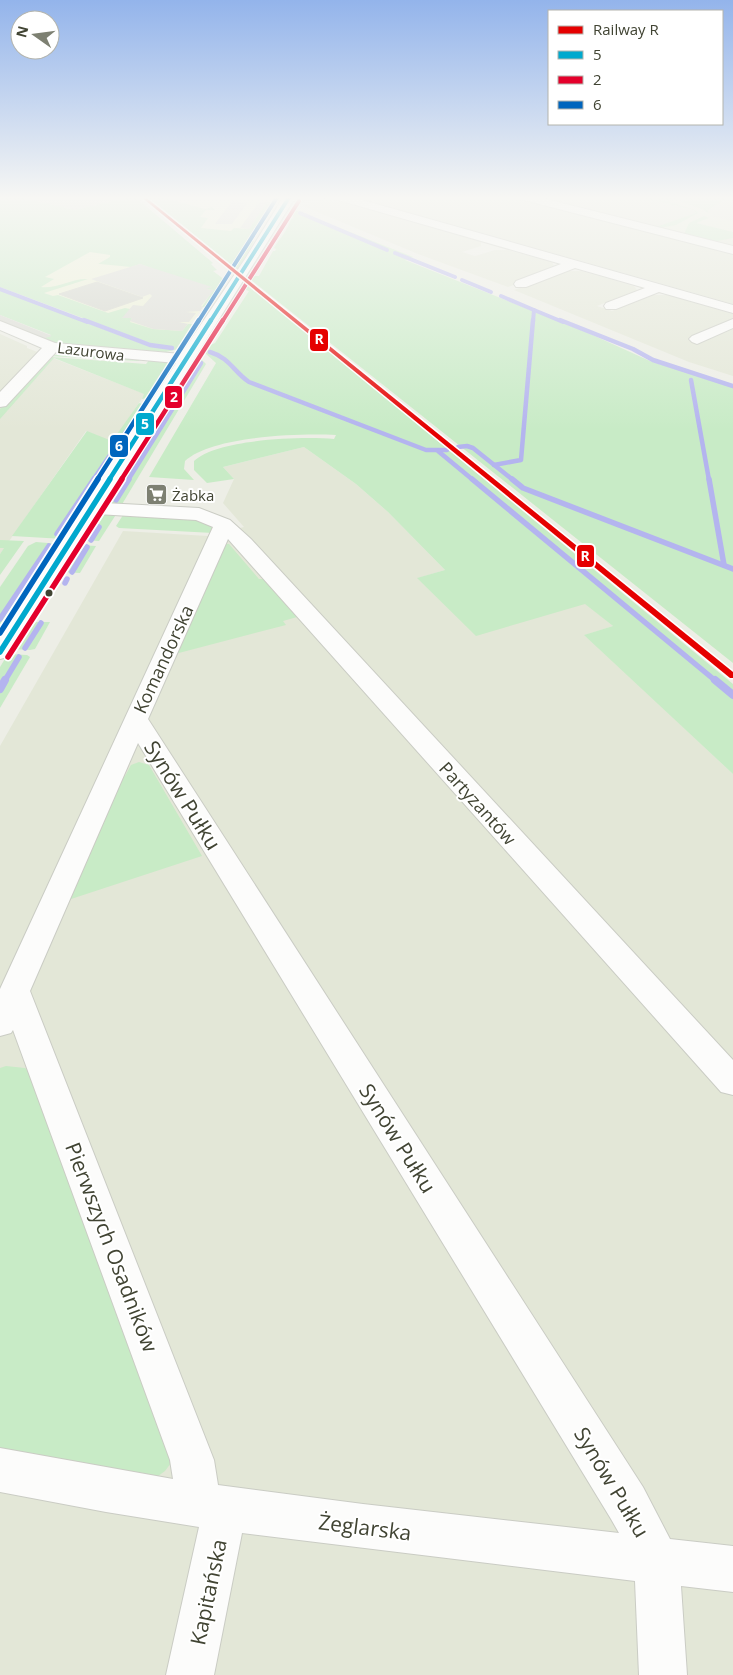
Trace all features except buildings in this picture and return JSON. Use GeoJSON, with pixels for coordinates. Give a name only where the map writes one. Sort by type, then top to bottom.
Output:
{"type":"FeatureCollection","features":[{"type":"Feature","properties":{"kind":"street"},"geometry":{"type":"LineString","coordinates":[[0,652],[242,274]]}},
{"type":"Feature","properties":{"kind":"street"},"geometry":{"type":"LineString","coordinates":[[521,284],[547,274]]}},
{"type":"Feature","properties":{"kind":"street"},"geometry":{"type":"LineString","coordinates":[[610,274],[733,309]]}},
{"type":"Feature","properties":{"kind":"street"},"geometry":{"type":"LineString","coordinates":[[611,306],[658,288]]}},
{"type":"Feature","properties":{"kind":"street"},"geometry":{"type":"LineString","coordinates":[[697,339],[733,324]]}},
{"type":"Feature","properties":{"kind":"street","name":"Lazurowa"},"geometry":{"type":"LineString","coordinates":[[0,326],[52,346],[77,351],[186,359]]}},
{"type":"Feature","properties":{"kind":"street"},"geometry":{"type":"LineString","coordinates":[[0,402],[52,346]]}},
{"type":"Feature","properties":{"kind":"street"},"geometry":{"type":"LineString","coordinates":[[92,508],[199,514],[223,524]]}},
{"type":"Feature","properties":{"kind":"street","name":"Komandorska"},"geometry":{"type":"LineString","coordinates":[[0,1024],[216,544],[223,524]]}},
{"type":"Feature","properties":{"kind":"street","name":"Partyzantów"},"geometry":{"type":"LineString","coordinates":[[223,524],[244,543],[513,842],[733,1082]]}},
{"type":"Feature","properties":{"kind":"street","name":"Synów Pułku"},"geometry":{"type":"LineString","coordinates":[[136,719],[621,1494],[657,1560]]}},
{"type":"Feature","properties":{"kind":"street","name":"Pierwszych Osadników"},"geometry":{"type":"LineString","coordinates":[[15,992],[192,1460],[212,1507]]}},
{"type":"Feature","properties":{"kind":"street","name":"Żeglarska"},"geometry":{"type":"LineString","coordinates":[[0,1470],[139,1496],[212,1507],[431,1535],[733,1569]]}},
{"type":"Feature","properties":{"kind":"street","name":"Kapitańska"},"geometry":{"type":"LineString","coordinates":[[190,1675],[212,1507]]}},
{"type":"Feature","properties":{"kind":"street"},"geometry":{"type":"LineString","coordinates":[[657,1560],[663,1675]]}},
{"type":"Feature","properties":{"kind":"shaded area"},"geometry":{"type":"Polygon","coordinates":[[[42,274],[180,274],[219,287],[182,334],[149,331],[22,285],[42,274]]]}},
{"type":"Feature","properties":{"kind":"shaded area"},"geometry":{"type":"Polygon","coordinates":[[[107,274],[172,274],[212,287],[206,289],[214,290],[201,306],[203,307],[200,311],[186,312],[196,313],[189,322],[179,322],[188,324],[182,331],[153,329],[130,321],[132,318],[122,318],[133,305],[143,306],[152,296],[150,294],[142,297],[91,279],[107,274]]]}},
{"type":"Feature","properties":{"kind":"shaded area"},"geometry":{"type":"Polygon","coordinates":[[[473,274],[532,274],[530,275],[536,277],[508,287],[473,274]]]}},
{"type":"Feature","properties":{"kind":"shaded area"},"geometry":{"type":"Polygon","coordinates":[[[560,274],[593,274],[634,286],[637,290],[597,306],[612,311],[653,295],[668,295],[733,314],[733,376],[689,362],[514,290],[560,274]]]}},
{"type":"Feature","properties":{"kind":"shaded area"},"geometry":{"type":"Polygon","coordinates":[[[627,274],[733,274],[733,304],[627,274]]]}},
{"type":"Feature","properties":{"kind":"shaded area"},"geometry":{"type":"Polygon","coordinates":[[[0,315],[52,336],[42,339],[0,322],[0,315]]]}},
{"type":"Feature","properties":{"kind":"shaded area"},"geometry":{"type":"Polygon","coordinates":[[[0,334],[27,346],[27,348],[145,394],[112,442],[86,431],[0,554],[0,334]]]}},
{"type":"Feature","properties":{"kind":"shaded area"},"geometry":{"type":"Polygon","coordinates":[[[304,447],[356,484],[388,512],[445,570],[418,578],[476,635],[585,603],[613,626],[585,635],[733,774],[733,1675],[0,1675],[0,746],[123,531],[208,536],[244,527],[223,503],[234,479],[223,467],[304,447]]]}},
{"type":"Feature","properties":{"kind":"green space"},"geometry":{"type":"Polygon","coordinates":[[[0,274],[50,274],[45,277],[54,279],[41,287],[88,279],[44,293],[53,296],[58,295],[108,313],[125,308],[130,309],[132,318],[130,322],[153,329],[182,331],[188,324],[195,324],[178,349],[166,352],[150,351],[147,354],[67,347],[42,339],[51,335],[0,315],[0,290],[148,346],[170,349],[172,347],[152,344],[0,287],[0,274]]]}},
{"type":"Feature","properties":{"kind":"green space"},"geometry":{"type":"Polygon","coordinates":[[[166,274],[217,274],[225,280],[206,307],[202,307],[213,290],[204,289],[166,274]]]}},
{"type":"Feature","properties":{"kind":"green space"},"geometry":{"type":"Polygon","coordinates":[[[260,274],[441,274],[586,332],[650,361],[733,387],[733,663],[250,279],[260,274]]]}},
{"type":"Feature","properties":{"kind":"green space"},"geometry":{"type":"Polygon","coordinates":[[[247,284],[733,684],[733,774],[584,635],[613,626],[585,604],[476,636],[417,578],[445,570],[388,512],[356,484],[304,447],[223,467],[234,479],[207,483],[194,470],[194,461],[205,454],[221,448],[282,439],[334,439],[336,435],[279,436],[235,441],[215,446],[185,461],[184,469],[194,480],[149,477],[216,363],[205,353],[210,345],[215,343],[249,291],[246,290],[247,284]]]}},
{"type":"Feature","properties":{"kind":"green space"},"geometry":{"type":"Polygon","coordinates":[[[66,353],[143,359],[138,361],[50,356],[66,353]]]}},
{"type":"Feature","properties":{"kind":"green space"},"geometry":{"type":"Polygon","coordinates":[[[197,355],[206,364],[121,506],[109,502],[108,495],[197,355]]]}},
{"type":"Feature","properties":{"kind":"green space"},"geometry":{"type":"Polygon","coordinates":[[[51,357],[146,364],[150,359],[170,363],[173,368],[155,396],[142,399],[144,394],[54,358],[0,419],[0,409],[45,358],[51,357]]]}},
{"type":"Feature","properties":{"kind":"green space"},"geometry":{"type":"Polygon","coordinates":[[[139,403],[149,406],[64,539],[12,536],[87,431],[112,441],[139,403]]]}},
{"type":"Feature","properties":{"kind":"green space"},"geometry":{"type":"Polygon","coordinates":[[[108,513],[117,513],[99,541],[80,540],[93,520],[108,513]]]}},
{"type":"Feature","properties":{"kind":"green space"},"geometry":{"type":"Polygon","coordinates":[[[123,515],[186,517],[208,524],[214,529],[213,533],[119,528],[116,526],[123,515]]]}},
{"type":"Feature","properties":{"kind":"green space"},"geometry":{"type":"Polygon","coordinates":[[[0,540],[24,541],[0,575],[0,554],[4,548],[0,548],[0,540]]]}},
{"type":"Feature","properties":{"kind":"green space"},"geometry":{"type":"Polygon","coordinates":[[[36,542],[60,544],[0,636],[0,587],[28,546],[36,542]]]}},
{"type":"Feature","properties":{"kind":"green space"},"geometry":{"type":"Polygon","coordinates":[[[229,544],[259,579],[264,579],[297,617],[283,621],[286,625],[175,654],[223,545],[229,544]]]}},
{"type":"Feature","properties":{"kind":"green space"},"geometry":{"type":"Polygon","coordinates":[[[76,546],[96,546],[80,573],[60,572],[76,546]]]}},
{"type":"Feature","properties":{"kind":"green space"},"geometry":{"type":"Polygon","coordinates":[[[36,622],[50,622],[35,649],[12,649],[36,622]]]}},
{"type":"Feature","properties":{"kind":"green space"},"geometry":{"type":"Polygon","coordinates":[[[8,654],[27,655],[30,657],[0,708],[0,667],[8,654]]]}},
{"type":"Feature","properties":{"kind":"green space"},"geometry":{"type":"Polygon","coordinates":[[[139,762],[149,765],[202,856],[65,901],[120,778],[125,776],[131,765],[139,762]]]}},
{"type":"Feature","properties":{"kind":"green space"},"geometry":{"type":"Polygon","coordinates":[[[6,1066],[25,1068],[31,1073],[171,1463],[165,1471],[154,1479],[0,1454],[0,1068],[6,1066]]]}},
{"type":"Feature","properties":{"kind":"waterway"},"geometry":{"type":"LineString","coordinates":[[448,274],[455,277]]}},
{"type":"Feature","properties":{"kind":"waterway"},"geometry":{"type":"LineString","coordinates":[[462,280],[491,292]]}},
{"type":"Feature","properties":{"kind":"waterway"},"geometry":{"type":"LineString","coordinates":[[0,289],[87,322]]}},
{"type":"Feature","properties":{"kind":"waterway"},"geometry":{"type":"LineString","coordinates":[[501,296],[534,310]]}},
{"type":"Feature","properties":{"kind":"waterway"},"geometry":{"type":"LineString","coordinates":[[533,322],[534,310]]}},
{"type":"Feature","properties":{"kind":"waterway"},"geometry":{"type":"LineString","coordinates":[[534,310],[563,322]]}},
{"type":"Feature","properties":{"kind":"waterway"},"geometry":{"type":"LineString","coordinates":[[84,320],[150,345],[172,348]]}},
{"type":"Feature","properties":{"kind":"waterway"},"geometry":{"type":"LineString","coordinates":[[494,465],[521,460],[533,320]]}},
{"type":"Feature","properties":{"kind":"waterway"},"geometry":{"type":"LineString","coordinates":[[560,320],[633,349],[653,360],[733,386]]}},
{"type":"Feature","properties":{"kind":"waterway"},"geometry":{"type":"LineString","coordinates":[[210,352],[227,361],[249,382],[426,450],[447,450]]}},
{"type":"Feature","properties":{"kind":"waterway"},"geometry":{"type":"LineString","coordinates":[[128,480],[201,363]]}},
{"type":"Feature","properties":{"kind":"waterway"},"geometry":{"type":"LineString","coordinates":[[149,397],[165,371]]}},
{"type":"Feature","properties":{"kind":"waterway"},"geometry":{"type":"LineString","coordinates":[[691,380],[709,480]]}},
{"type":"Feature","properties":{"kind":"waterway"},"geometry":{"type":"LineString","coordinates":[[93,480],[145,404]]}},
{"type":"Feature","properties":{"kind":"waterway"},"geometry":{"type":"LineString","coordinates":[[458,447],[467,446],[473,448],[494,465]]}},
{"type":"Feature","properties":{"kind":"waterway"},"geometry":{"type":"LineString","coordinates":[[438,451],[473,480]]}},
{"type":"Feature","properties":{"kind":"waterway"},"geometry":{"type":"LineString","coordinates":[[494,465],[513,480]]}},
{"type":"Feature","properties":{"kind":"waterway"},"geometry":{"type":"LineString","coordinates":[[57,534],[94,479]]}},
{"type":"Feature","properties":{"kind":"waterway"},"geometry":{"type":"LineString","coordinates":[[116,500],[129,479]]}},
{"type":"Feature","properties":{"kind":"waterway"},"geometry":{"type":"LineString","coordinates":[[472,479],[717,682]]}},
{"type":"Feature","properties":{"kind":"waterway"},"geometry":{"type":"LineString","coordinates":[[512,479],[523,488],[733,569]]}},
{"type":"Feature","properties":{"kind":"waterway"},"geometry":{"type":"LineString","coordinates":[[709,479],[724,565]]}},
{"type":"Feature","properties":{"kind":"waterway"},"geometry":{"type":"LineString","coordinates":[[91,540],[99,527]]}},
{"type":"Feature","properties":{"kind":"waterway"},"geometry":{"type":"LineString","coordinates":[[0,619],[49,546]]}},
{"type":"Feature","properties":{"kind":"waterway"},"geometry":{"type":"LineString","coordinates":[[72,572],[87,547]]}},
{"type":"Feature","properties":{"kind":"waterway"},"geometry":{"type":"LineString","coordinates":[[65,583],[67,579]]}},
{"type":"Feature","properties":{"kind":"waterway"},"geometry":{"type":"LineString","coordinates":[[25,648],[41,623]]}},
{"type":"Feature","properties":{"kind":"waterway"},"geometry":{"type":"LineString","coordinates":[[4,682],[19,657]]}},
{"type":"Feature","properties":{"kind":"waterway"},"geometry":{"type":"LineString","coordinates":[[0,689],[5,680]]}},
{"type":"Feature","properties":{"kind":"waterway"},"geometry":{"type":"LineString","coordinates":[[715,680],[733,695]]}},
{"type":"Feature","properties":{"kind":"rail line","name":"R"},"geometry":{"type":"LineString","coordinates":[[238,274],[733,676]]}},
{"type":"Feature","properties":{"kind":"transit line","name":"6"},"geometry":{"type":"LineString","coordinates":[[0,633],[228,274]]}},
{"type":"Feature","properties":{"kind":"transit line","name":"5"},"geometry":{"type":"LineString","coordinates":[[0,652],[240,274]]}},
{"type":"Feature","properties":{"kind":"transit line","name":"2"},"geometry":{"type":"LineString","coordinates":[[8,657],[252,274]]}},
{"type":"Feature","properties":{"kind":"place","name":"Żabka"},"geometry":{"type":"Point","coordinates":[156,495]}}]}
